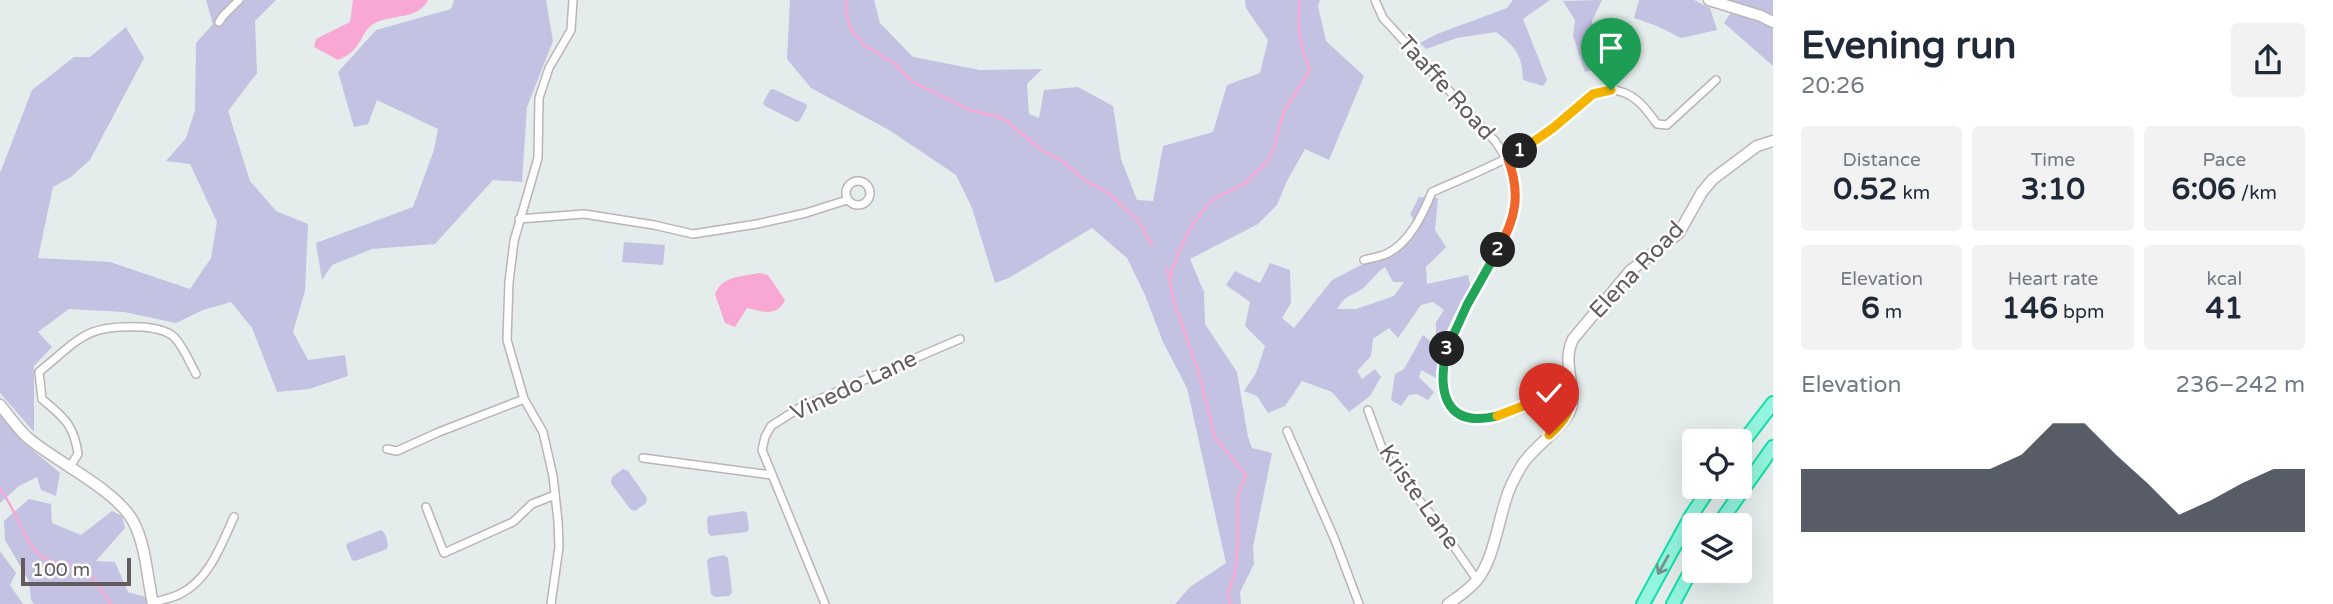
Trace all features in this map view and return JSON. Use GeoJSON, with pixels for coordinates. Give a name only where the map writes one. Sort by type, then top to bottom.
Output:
{"type":"FeatureCollection","features":[{"type":"Feature","properties":{"kind":"highway"},"geometry":{"type":"LineString","coordinates":[[1752,431],[1773,404]]}},
{"type":"Feature","properties":{"kind":"highway"},"geometry":{"type":"LineString","coordinates":[[1726,513],[1773,447]]}},
{"type":"Feature","properties":{"kind":"highway"},"geometry":{"type":"LineString","coordinates":[[1643,604],[1703,499]]}},
{"type":"Feature","properties":{"kind":"highway"},"geometry":{"type":"LineString","coordinates":[[1673,604],[1684,583]]}},
{"type":"Feature","properties":{"kind":"street"},"geometry":{"type":"LineString","coordinates":[[219,22],[239,0]]}},
{"type":"Feature","properties":{"kind":"street"},"geometry":{"type":"LineString","coordinates":[[551,604],[559,547],[555,495],[543,432],[524,399],[507,340],[509,282],[519,219],[538,158],[539,98],[550,68],[571,30],[573,0]]}},
{"type":"Feature","properties":{"kind":"street","name":"Taaffe Road"},"geometry":{"type":"LineString","coordinates":[[1376,0],[1383,18],[1495,141],[1508,159],[1515,178],[1516,206],[1507,236],[1467,305],[1450,341],[1443,368],[1444,394],[1451,408],[1460,415],[1469,419],[1480,419],[1517,410],[1570,388]]}},
{"type":"Feature","properties":{"kind":"street"},"geometry":{"type":"LineString","coordinates":[[1709,0],[1773,22]]}},
{"type":"Feature","properties":{"kind":"street"},"geometry":{"type":"LineString","coordinates":[[1364,260],[1387,254],[1398,246],[1415,226],[1432,192],[1508,159],[1553,128],[1593,94],[1611,90],[1629,95],[1643,104],[1657,124],[1667,125],[1716,80]]}},
{"type":"Feature","properties":{"kind":"street","name":"Elena Road"},"geometry":{"type":"LineString","coordinates":[[1448,604],[1477,580],[1485,566],[1506,499],[1518,473],[1526,460],[1569,412],[1572,401],[1568,348],[1579,330],[1630,271],[1679,233],[1702,192],[1713,179],[1757,146],[1773,141]]}},
{"type":"Feature","properties":{"kind":"street"},"geometry":{"type":"LineString","coordinates":[[519,219],[584,215],[654,225],[693,234],[757,224],[848,200]]}},
{"type":"Feature","properties":{"kind":"street"},"geometry":{"type":"LineString","coordinates":[[69,468],[78,454],[72,429],[64,418],[42,399],[38,372],[78,338],[98,328],[154,328],[174,336],[196,374]]}},
{"type":"Feature","properties":{"kind":"street","name":"Vinedo Lane"},"geometry":{"type":"LineString","coordinates":[[825,604],[762,450],[765,437],[771,426],[802,407],[960,339]]}},
{"type":"Feature","properties":{"kind":"street"},"geometry":{"type":"LineString","coordinates":[[387,449],[397,451],[524,399]]}},
{"type":"Feature","properties":{"kind":"street"},"geometry":{"type":"LineString","coordinates":[[0,405],[27,437],[101,488],[127,511],[139,537],[153,603],[180,594],[202,577],[218,552],[234,517]]}},
{"type":"Feature","properties":{"kind":"street","name":"Kriste Lane"},"geometry":{"type":"LineString","coordinates":[[1368,410],[1383,450],[1477,580]]}},
{"type":"Feature","properties":{"kind":"street"},"geometry":{"type":"LineString","coordinates":[[1287,431],[1335,540],[1359,604]]}},
{"type":"Feature","properties":{"kind":"street"},"geometry":{"type":"LineString","coordinates":[[643,457],[772,475]]}},
{"type":"Feature","properties":{"kind":"street"},"geometry":{"type":"LineString","coordinates":[[425,507],[444,553],[513,522],[532,504],[555,495]]}},
{"type":"Feature","properties":{"kind":"shaded area"},"geometry":{"type":"Polygon","coordinates":[[[206,0],[276,0],[255,21],[257,73],[228,111],[250,181],[276,211],[308,224],[305,291],[293,332],[308,360],[345,355],[348,376],[309,389],[277,392],[252,328],[231,302],[203,310],[176,323],[124,312],[69,309],[38,332],[52,347],[34,366],[34,432],[0,393],[0,173],[32,90],[74,57],[90,57],[126,27],[144,58],[90,160],[71,177],[53,187],[38,258],[110,262],[190,289],[211,258],[217,222],[190,164],[166,161],[186,138],[195,110],[196,43],[213,24],[206,0]]]}},
{"type":"Feature","properties":{"kind":"shaded area"},"geometry":{"type":"Polygon","coordinates":[[[353,0],[428,0],[412,14],[382,20],[370,26],[353,51],[338,60],[314,47],[316,39],[350,22],[353,0]]]}},
{"type":"Feature","properties":{"kind":"shaded area"},"geometry":{"type":"Polygon","coordinates":[[[454,0],[546,0],[553,41],[527,107],[522,182],[493,180],[435,244],[372,249],[332,265],[322,280],[316,243],[413,207],[434,150],[438,129],[377,100],[368,124],[354,127],[338,72],[376,30],[451,9],[454,0]]]}},
{"type":"Feature","properties":{"kind":"shaded area"},"geometry":{"type":"Polygon","coordinates":[[[790,0],[874,0],[880,23],[913,57],[980,70],[1042,69],[1027,84],[1029,114],[1039,118],[1044,90],[1078,87],[1113,106],[1121,159],[1137,200],[1153,201],[1163,146],[1213,132],[1227,85],[1260,73],[1268,40],[1246,8],[1245,0],[1320,0],[1318,6],[1326,41],[1364,76],[1329,160],[1305,149],[1277,205],[1258,224],[1190,259],[1204,292],[1205,324],[1237,372],[1252,448],[1272,453],[1253,547],[1254,564],[1240,592],[1241,604],[1175,604],[1190,587],[1226,563],[1187,388],[1163,342],[1127,258],[1092,228],[1009,278],[995,283],[972,208],[956,175],[889,130],[811,88],[787,59],[790,0]]]}},
{"type":"Feature","properties":{"kind":"shaded area"},"geometry":{"type":"Polygon","coordinates":[[[1513,0],[1550,0],[1523,19],[1547,80],[1543,86],[1523,80],[1517,52],[1496,32],[1457,38],[1426,49],[1420,43],[1507,8],[1513,0]]]}},
{"type":"Feature","properties":{"kind":"shaded area"},"geometry":{"type":"Polygon","coordinates":[[[1602,0],[1592,21],[1599,68],[1585,72],[1573,36],[1575,20],[1563,1],[1602,0]]]}},
{"type":"Feature","properties":{"kind":"shaded area"},"geometry":{"type":"Polygon","coordinates":[[[1639,0],[1694,0],[1710,8],[1717,30],[1681,38],[1634,18],[1639,0]]]}},
{"type":"Feature","properties":{"kind":"shaded area"},"geometry":{"type":"Polygon","coordinates":[[[1729,0],[1773,0],[1773,18],[1762,10],[1729,0]]]}},
{"type":"Feature","properties":{"kind":"shaded area"},"geometry":{"type":"Polygon","coordinates":[[[1731,12],[1750,16],[1773,27],[1773,66],[1724,23],[1731,12]]]}},
{"type":"Feature","properties":{"kind":"shaded area"},"geometry":{"type":"Polygon","coordinates":[[[773,89],[806,104],[800,120],[797,122],[765,106],[763,103],[773,89]]]}},
{"type":"Feature","properties":{"kind":"shaded area"},"geometry":{"type":"Polygon","coordinates":[[[1419,197],[1438,198],[1435,230],[1446,247],[1426,267],[1427,284],[1468,275],[1471,289],[1462,300],[1445,334],[1436,335],[1436,322],[1444,310],[1433,302],[1421,305],[1398,338],[1389,328],[1373,339],[1371,356],[1357,371],[1362,379],[1375,369],[1381,377],[1370,396],[1349,412],[1332,392],[1302,381],[1285,406],[1268,413],[1257,396],[1244,391],[1256,373],[1265,346],[1245,326],[1250,302],[1226,285],[1235,271],[1260,283],[1270,263],[1290,270],[1291,303],[1282,318],[1294,328],[1332,280],[1359,266],[1390,256],[1418,226],[1410,214],[1419,197]],[[1385,267],[1362,289],[1344,299],[1337,309],[1356,309],[1394,296],[1404,282],[1393,282],[1385,267]]]}},
{"type":"Feature","properties":{"kind":"shaded area"},"geometry":{"type":"Polygon","coordinates":[[[624,242],[665,245],[663,265],[622,262],[624,242]]]}},
{"type":"Feature","properties":{"kind":"shaded area"},"geometry":{"type":"Polygon","coordinates":[[[759,273],[768,275],[785,300],[782,306],[768,312],[747,308],[735,327],[725,323],[715,294],[718,288],[728,280],[759,273]]]}},
{"type":"Feature","properties":{"kind":"shaded area"},"geometry":{"type":"Polygon","coordinates":[[[1423,335],[1439,348],[1436,378],[1421,370],[1419,377],[1434,392],[1428,400],[1417,394],[1409,395],[1401,406],[1391,400],[1395,374],[1404,369],[1423,335]]]}},
{"type":"Feature","properties":{"kind":"shaded area"},"geometry":{"type":"Polygon","coordinates":[[[0,414],[23,442],[60,473],[56,496],[41,490],[37,477],[19,486],[0,503],[0,414]]]}},
{"type":"Feature","properties":{"kind":"shaded area"},"geometry":{"type":"Polygon","coordinates":[[[623,469],[628,471],[647,498],[646,503],[635,511],[630,509],[611,483],[612,477],[623,469]]]}},
{"type":"Feature","properties":{"kind":"shaded area"},"geometry":{"type":"Polygon","coordinates":[[[29,499],[51,504],[52,523],[81,535],[112,511],[122,516],[125,528],[96,561],[115,562],[128,592],[149,598],[151,604],[34,604],[29,581],[5,540],[4,521],[29,499]]]}},
{"type":"Feature","properties":{"kind":"shaded area"},"geometry":{"type":"Polygon","coordinates":[[[744,511],[747,513],[747,532],[711,536],[708,533],[708,516],[744,511]]]}},
{"type":"Feature","properties":{"kind":"shaded area"},"geometry":{"type":"Polygon","coordinates":[[[381,530],[387,538],[387,549],[352,560],[346,546],[348,543],[381,530]]]}},
{"type":"Feature","properties":{"kind":"shaded area"},"geometry":{"type":"Polygon","coordinates":[[[0,551],[16,573],[10,585],[23,604],[0,604],[0,551]]]}},
{"type":"Feature","properties":{"kind":"shaded area"},"geometry":{"type":"Polygon","coordinates":[[[724,555],[728,558],[732,592],[729,596],[715,597],[711,594],[707,561],[709,558],[724,555]]]}},
{"type":"Feature","properties":{"kind":"waterway"},"geometry":{"type":"LineString","coordinates":[[846,0],[850,28],[864,45],[894,63],[913,82],[970,110],[1003,118],[1040,149],[1108,193],[1138,220],[1152,245]]}},
{"type":"Feature","properties":{"kind":"waterway"},"geometry":{"type":"LineString","coordinates":[[1170,278],[1180,248],[1194,222],[1211,201],[1245,183],[1267,162],[1273,151],[1283,113],[1310,70],[1300,35],[1300,0]]}},
{"type":"Feature","properties":{"kind":"waterway"},"geometry":{"type":"LineString","coordinates":[[1167,268],[1174,302],[1198,370],[1215,438],[1246,475],[1238,495],[1238,544],[1235,572],[1228,594],[1230,604]]}},
{"type":"Feature","properties":{"kind":"waterway"},"geometry":{"type":"LineString","coordinates":[[0,489],[38,554],[50,561],[85,568],[111,604]]}},
{"type":"Feature","properties":{"kind":"route"},"geometry":{"type":"LineString","coordinates":[[1549,435],[1569,412],[1572,401],[1570,388],[1517,410],[1494,417],[1469,419],[1451,408],[1447,401],[1442,382],[1443,368],[1447,349],[1467,305],[1507,236],[1516,206],[1515,178],[1508,159],[1553,128],[1593,94],[1611,90]]}}]}
